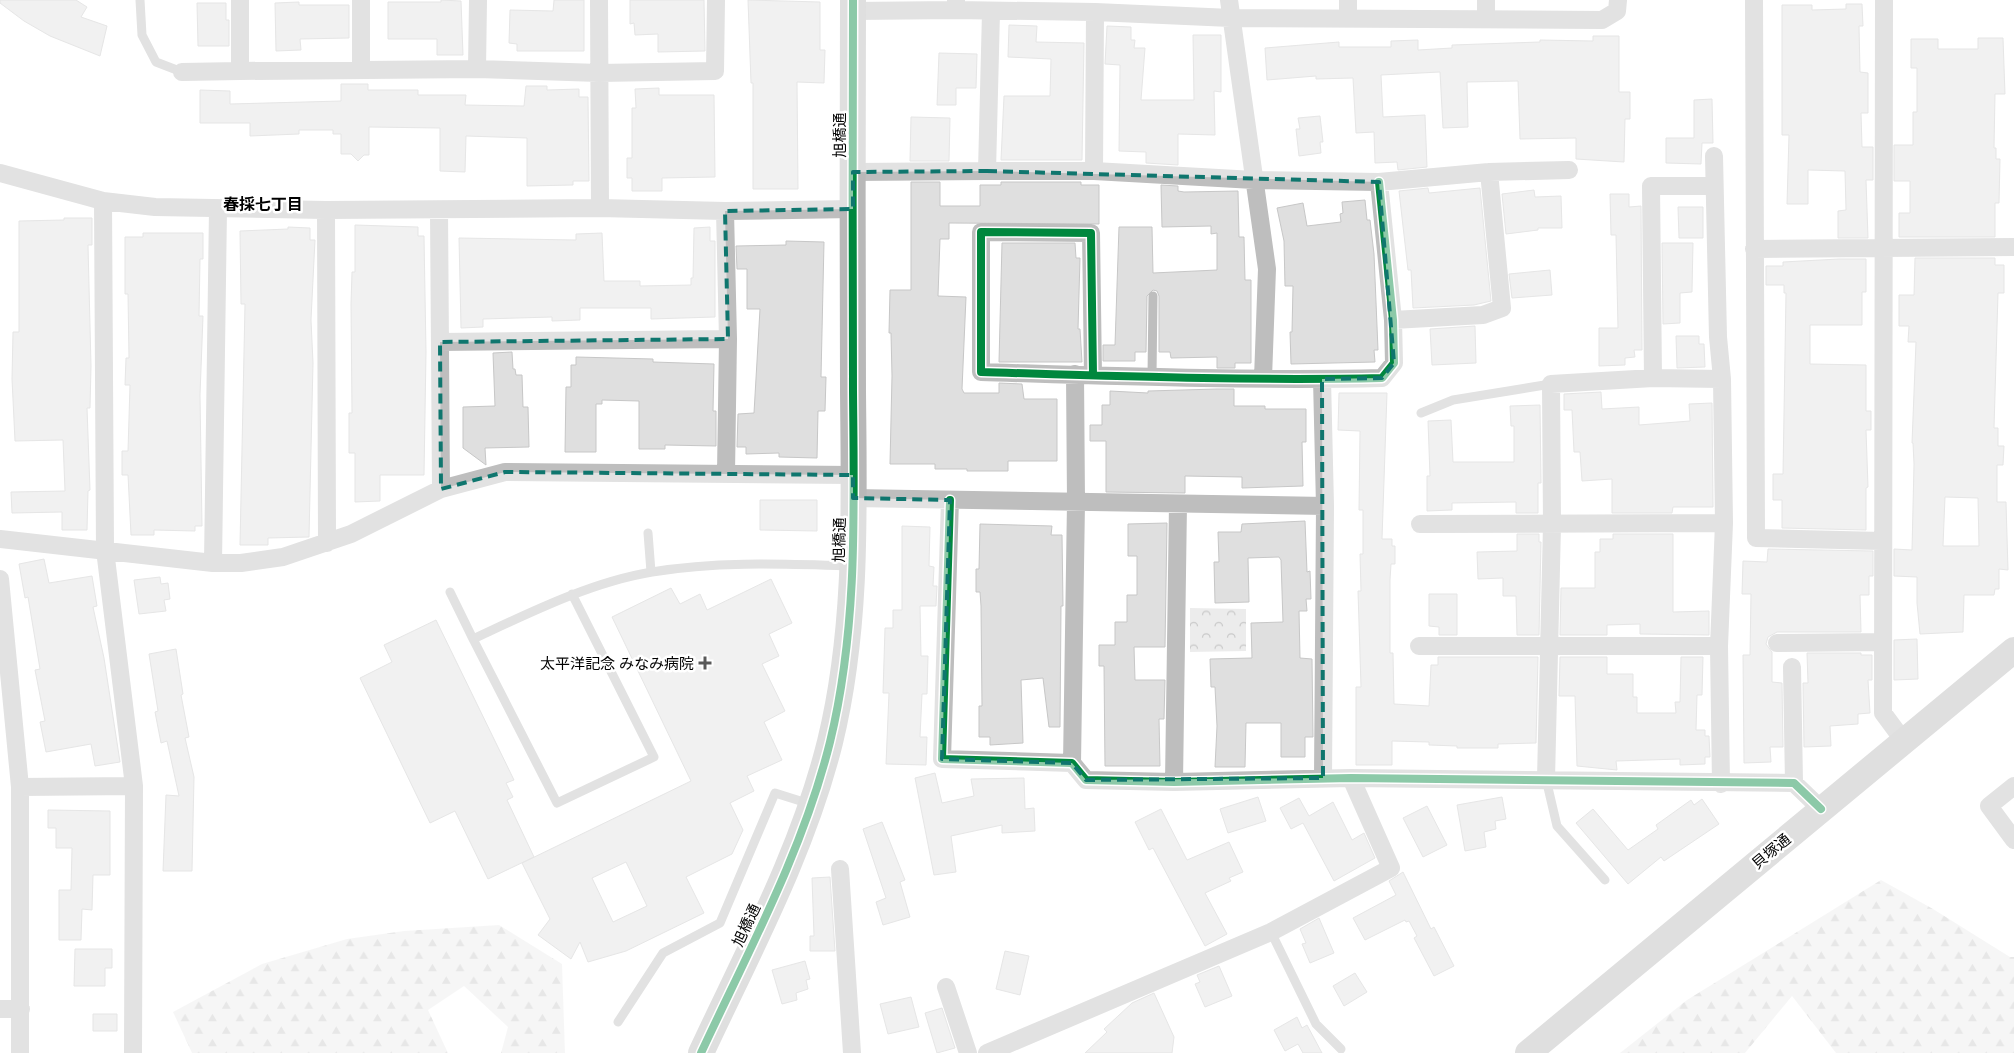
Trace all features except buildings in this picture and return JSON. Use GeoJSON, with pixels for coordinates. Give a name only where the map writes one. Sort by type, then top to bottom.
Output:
{"type":"FeatureCollection","features":[{"type":"Feature","properties":{"kind":"street"},"geometry":{"type":"LineString","coordinates":[[240,0],[240,71]]}},
{"type":"Feature","properties":{"kind":"street"},"geometry":{"type":"LineString","coordinates":[[361,0],[361,70]]}},
{"type":"Feature","properties":{"kind":"street"},"geometry":{"type":"LineString","coordinates":[[477,69],[478,0]]}},
{"type":"Feature","properties":{"kind":"street"},"geometry":{"type":"LineString","coordinates":[[599,0],[600,208]]}},
{"type":"Feature","properties":{"kind":"street"},"geometry":{"type":"LineString","coordinates":[[182,72],[477,69],[599,73],[715,71],[716,0]]}},
{"type":"Feature","properties":{"kind":"street"},"geometry":{"type":"LineString","coordinates":[[1229,0],[1267,269],[1263,378]]}},
{"type":"Feature","properties":{"kind":"street"},"geometry":{"type":"LineString","coordinates":[[1348,0],[1348,20]]}},
{"type":"Feature","properties":{"kind":"street"},"geometry":{"type":"LineString","coordinates":[[1486,0],[1486,19]]}},
{"type":"Feature","properties":{"kind":"street"},"geometry":{"type":"LineString","coordinates":[[853,6],[956,5],[991,12],[1095,12],[1231,18],[1602,20],[1617,11],[1618,0]]}},
{"type":"Feature","properties":{"kind":"street"},"geometry":{"type":"LineString","coordinates":[[1754,0],[1756,538],[1882,541]]}},
{"type":"Feature","properties":{"kind":"street"},"geometry":{"type":"LineString","coordinates":[[1884,0],[1883,713],[1903,740]]}},
{"type":"Feature","properties":{"kind":"street","name":"旭橋通"},"geometry":{"type":"LineString","coordinates":[[701,1053],[777,891],[810,804],[830,742],[849,635],[853,566],[853,6]]}},
{"type":"Feature","properties":{"kind":"street"},"geometry":{"type":"LineString","coordinates":[[987,171],[991,12]]}},
{"type":"Feature","properties":{"kind":"street"},"geometry":{"type":"LineString","coordinates":[[1094,171],[1095,12]]}},
{"type":"Feature","properties":{"kind":"street"},"geometry":{"type":"LineString","coordinates":[[1714,156],[1718,337],[1722,379],[1724,523],[1719,646],[1721,784]]}},
{"type":"Feature","properties":{"kind":"street"},"geometry":{"type":"LineString","coordinates":[[853,172],[1094,171],[1254,180],[1379,182],[1489,172],[1569,170]]}},
{"type":"Feature","properties":{"kind":"street"},"geometry":{"type":"LineString","coordinates":[[1393,320],[1483,315],[1502,308],[1489,172]]}},
{"type":"Feature","properties":{"kind":"street"},"geometry":{"type":"LineString","coordinates":[[0,173],[103,201],[155,207],[326,210],[600,208],[725,211],[853,209]]}},
{"type":"Feature","properties":{"kind":"street"},"geometry":{"type":"LineString","coordinates":[[1093,375],[1091,233],[981,232],[981,372],[1093,375],[1322,379],[1382,378],[1394,363],[1393,320],[1379,182]]}},
{"type":"Feature","properties":{"kind":"street"},"geometry":{"type":"LineString","coordinates":[[1653,378],[1651,186],[1714,186]]}},
{"type":"Feature","properties":{"kind":"street"},"geometry":{"type":"LineString","coordinates":[[103,201],[105,550],[134,786],[133,1053]]}},
{"type":"Feature","properties":{"kind":"street"},"geometry":{"type":"LineString","coordinates":[[213,563],[218,209]]}},
{"type":"Feature","properties":{"kind":"street"},"geometry":{"type":"LineString","coordinates":[[326,210],[327,543]]}},
{"type":"Feature","properties":{"kind":"street"},"geometry":{"type":"LineString","coordinates":[[439,210],[441,489]]}},
{"type":"Feature","properties":{"kind":"street"},"geometry":{"type":"LineString","coordinates":[[725,211],[728,339],[726,473]]}},
{"type":"Feature","properties":{"kind":"street"},"geometry":{"type":"LineString","coordinates":[[1754,249],[2014,247]]}},
{"type":"Feature","properties":{"kind":"street"},"geometry":{"type":"LineString","coordinates":[[440,342],[728,339]]}},
{"type":"Feature","properties":{"kind":"street"},"geometry":{"type":"LineString","coordinates":[[1075,374],[1076,502],[1072,764],[1086,780],[1174,782],[1324,778],[1546,779],[1794,784],[1821,809]]}},
{"type":"Feature","properties":{"kind":"street"},"geometry":{"type":"LineString","coordinates":[[1546,779],[1552,525],[1551,384],[1653,378],[1722,379]]}},
{"type":"Feature","properties":{"kind":"street"},"geometry":{"type":"LineString","coordinates":[[1322,379],[1325,506],[1324,778]]}},
{"type":"Feature","properties":{"kind":"street"},"geometry":{"type":"LineString","coordinates":[[0,539],[213,563],[241,563],[283,558],[351,534],[441,489],[506,472],[726,473],[853,486],[950,500],[1325,506]]}},
{"type":"Feature","properties":{"kind":"street"},"geometry":{"type":"LineString","coordinates":[[950,500],[942,759],[1072,764]]}},
{"type":"Feature","properties":{"kind":"street"},"geometry":{"type":"LineString","coordinates":[[1174,782],[1178,504]]}},
{"type":"Feature","properties":{"kind":"street"},"geometry":{"type":"LineString","coordinates":[[1420,524],[1724,523]]}},
{"type":"Feature","properties":{"kind":"street"},"geometry":{"type":"LineString","coordinates":[[0,579],[20,787],[20,1053]]}},
{"type":"Feature","properties":{"kind":"street"},"geometry":{"type":"LineString","coordinates":[[1777,643],[1883,642]]}},
{"type":"Feature","properties":{"kind":"street"},"geometry":{"type":"LineString","coordinates":[[1419,646],[1719,646]]}},
{"type":"Feature","properties":{"kind":"street","name":"貝塚通"},"geometry":{"type":"LineString","coordinates":[[1528,1053],[1903,740],[2014,650]]}},
{"type":"Feature","properties":{"kind":"street"},"geometry":{"type":"LineString","coordinates":[[1792,667],[1794,784]]}},
{"type":"Feature","properties":{"kind":"street"},"geometry":{"type":"LineString","coordinates":[[987,1053],[1271,932],[1391,868],[1351,778]]}},
{"type":"Feature","properties":{"kind":"street"},"geometry":{"type":"LineString","coordinates":[[20,787],[134,786]]}},
{"type":"Feature","properties":{"kind":"street"},"geometry":{"type":"LineString","coordinates":[[2014,786],[1989,806],[2014,840]]}},
{"type":"Feature","properties":{"kind":"street"},"geometry":{"type":"LineString","coordinates":[[840,869],[852,1053]]}},
{"type":"Feature","properties":{"kind":"street"},"geometry":{"type":"LineString","coordinates":[[946,987],[968,1053]]}},
{"type":"Feature","properties":{"kind":"street"},"geometry":{"type":"LineString","coordinates":[[0,1009],[21,1009]]}},
{"type":"Feature","properties":{"kind":"lane"},"geometry":{"type":"LineString","coordinates":[[140,0],[142,35],[156,62],[182,72]]}},
{"type":"Feature","properties":{"kind":"lane"},"geometry":{"type":"LineString","coordinates":[[1152,376],[1153,296]]}},
{"type":"Feature","properties":{"kind":"lane"},"geometry":{"type":"LineString","coordinates":[[1421,413],[1453,400],[1551,384]]}},
{"type":"Feature","properties":{"kind":"lane"},"geometry":{"type":"LineString","coordinates":[[648,533],[651,572]]}},
{"type":"Feature","properties":{"kind":"lane"},"geometry":{"type":"LineString","coordinates":[[474,639],[572,594],[651,572],[755,564],[853,566]]}},
{"type":"Feature","properties":{"kind":"lane"},"geometry":{"type":"LineString","coordinates":[[450,592],[556,803],[654,757],[572,594]]}},
{"type":"Feature","properties":{"kind":"lane"},"geometry":{"type":"LineString","coordinates":[[1546,779],[1557,826],[1605,880]]}},
{"type":"Feature","properties":{"kind":"lane"},"geometry":{"type":"LineString","coordinates":[[618,1022],[663,952],[720,923],[775,793],[810,804]]}},
{"type":"Feature","properties":{"kind":"lane"},"geometry":{"type":"LineString","coordinates":[[1271,932],[1316,1024],[1341,1049]]}},
{"type":"Feature","properties":{"kind":"highlighted area"},"geometry":{"type":"Polygon","coordinates":[[[987,171],[1379,182],[1394,363],[1382,378],[1322,379],[1323,778],[1086,780],[1072,763],[942,759],[950,500],[853,498],[853,475],[505,472],[441,489],[440,342],[728,339],[725,211],[853,209],[853,172],[987,171]]]}},
{"type":"Feature","properties":{"kind":"green space"},"geometry":{"type":"Polygon","coordinates":[[[1190,608],[1246,609],[1246,651],[1190,652],[1190,608]]]}},
{"type":"Feature","properties":{"kind":"green space"},"geometry":{"type":"Polygon","coordinates":[[[1881,880],[1933,909],[2010,957],[2014,957],[2014,1053],[1836,1053],[1792,996],[1745,1053],[1620,1053],[1687,1000],[1881,880]]]}},
{"type":"Feature","properties":{"kind":"green space"},"geometry":{"type":"Polygon","coordinates":[[[499,925],[562,964],[565,1053],[501,1053],[508,1027],[464,986],[428,1010],[448,1053],[192,1053],[173,1012],[262,964],[347,939],[404,931],[499,925]]]}},
{"type":"Feature","properties":{"kind":"cycle path"},"geometry":{"type":"LineString","coordinates":[[701,1053],[773,901],[805,822],[819,783],[830,742],[846,655],[854,524],[853,0]]}},
{"type":"Feature","properties":{"kind":"cycle path"},"geometry":{"type":"LineString","coordinates":[[1093,375],[1091,233],[981,232],[981,372],[1131,376],[1231,378],[1382,378],[1394,363],[1393,320],[1379,182]]}},
{"type":"Feature","properties":{"kind":"cycle path"},"geometry":{"type":"LineString","coordinates":[[950,500],[942,759],[1072,763],[1086,780],[1174,782],[1351,778],[1794,783],[1821,809]]}},
{"type":"Feature","properties":{"kind":"place","name":"太平洋記念 みなみ病院"},"geometry":{"type":"Point","coordinates":[705,663]}},
{"type":"Feature","properties":{"kind":"district","name":"春採七丁目"},"geometry":{"type":"Point","coordinates":[263,204]}}]}
